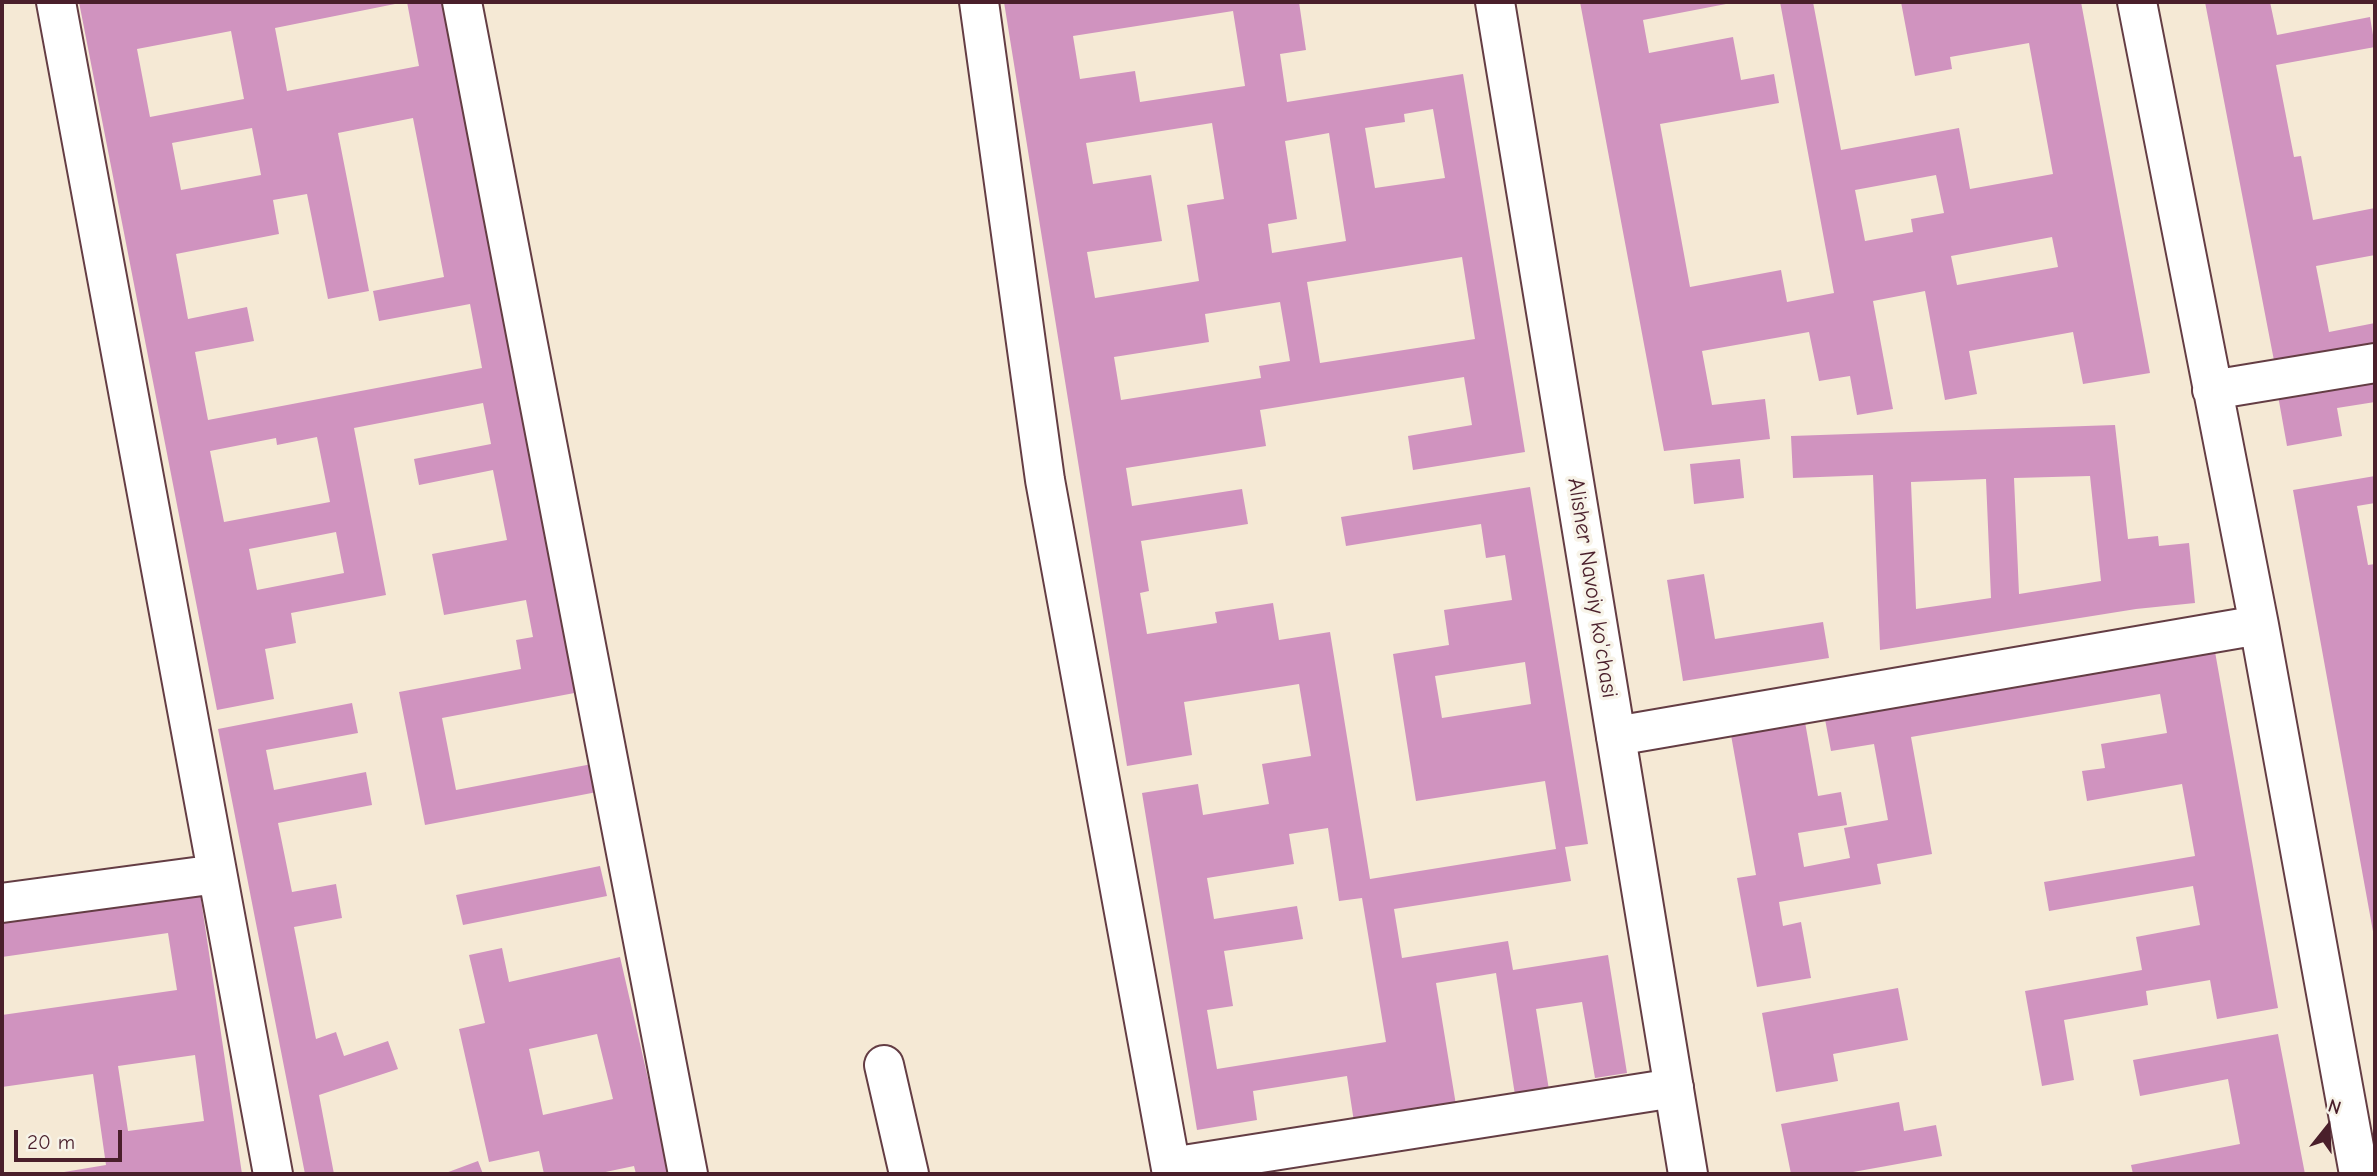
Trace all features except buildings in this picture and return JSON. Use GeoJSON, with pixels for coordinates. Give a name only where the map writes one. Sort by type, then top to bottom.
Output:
{"type":"FeatureCollection","features":[{"type":"Feature","properties":{"kind":"street"},"geometry":{"type":"LineString","coordinates":[[56,2],[273,1174]]}},
{"type":"Feature","properties":{"kind":"street"},"geometry":{"type":"LineString","coordinates":[[462,2],[688,1174]]}},
{"type":"Feature","properties":{"kind":"street"},"geometry":{"type":"LineString","coordinates":[[979,2],[1045,480],[1171,1170],[1674,1088]]}},
{"type":"Feature","properties":{"kind":"street","name":"Alisher Navoiy ko'chasi"},"geometry":{"type":"LineString","coordinates":[[1495,2],[1688,1174]]}},
{"type":"Feature","properties":{"kind":"street"},"geometry":{"type":"LineString","coordinates":[[2137,2],[2259,625],[2358,1174]]}},
{"type":"Feature","properties":{"kind":"street"},"geometry":{"type":"LineString","coordinates":[[2212,390],[2375,363]]}},
{"type":"Feature","properties":{"kind":"street"},"geometry":{"type":"LineString","coordinates":[[1616,736],[2259,625]]}},
{"type":"Feature","properties":{"kind":"street"},"geometry":{"type":"LineString","coordinates":[[2,903],[217,874]]}},
{"type":"Feature","properties":{"kind":"street"},"geometry":{"type":"LineString","coordinates":[[884,1065],[909,1174]]}}]}
